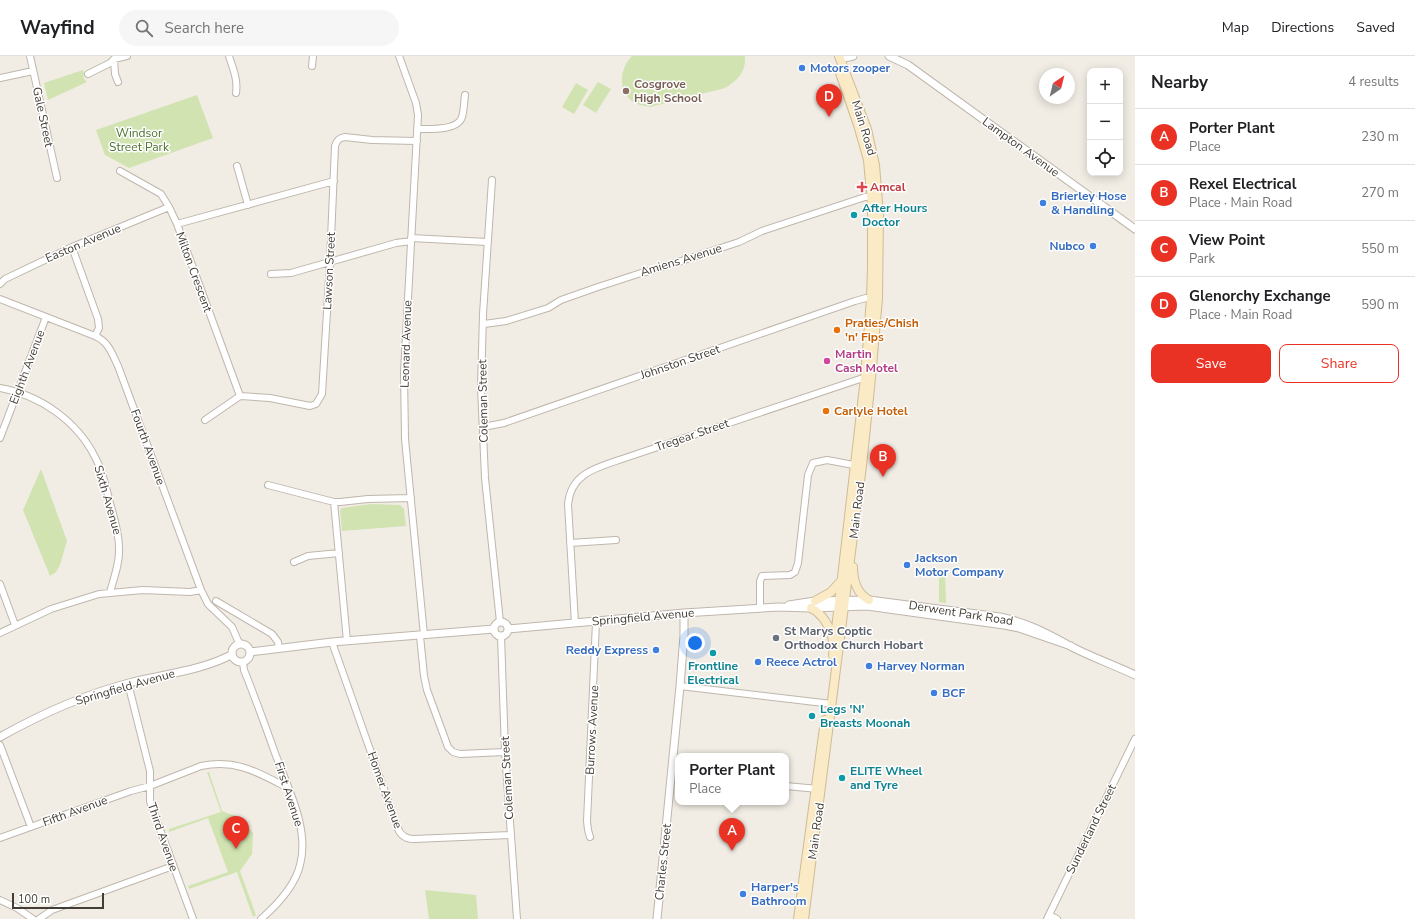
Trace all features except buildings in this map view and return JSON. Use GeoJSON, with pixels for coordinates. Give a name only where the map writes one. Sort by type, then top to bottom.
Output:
{"type":"FeatureCollection","features":[{"type":"Feature","properties":{"kind":"main road","name":"Main Road"},"geometry":{"type":"LineString","coordinates":[[829,704],[834,646],[853,546],[868,378],[879,228],[875,196],[863,143],[837,58]]}},
{"type":"Feature","properties":{"kind":"main road","name":"Main Road"},"geometry":{"type":"LineString","coordinates":[[804,919],[818,789],[842,603],[841,582],[859,466]]}},
{"type":"Feature","properties":{"kind":"main road"},"geometry":{"type":"LineString","coordinates":[[853,546],[853,576],[861,594],[869,600]]}},
{"type":"Feature","properties":{"kind":"main road"},"geometry":{"type":"LineString","coordinates":[[834,646],[828,625],[813,604],[831,592],[841,582]]}},
{"type":"Feature","properties":{"kind":"main road","name":"Main Road"},"geometry":{"type":"LineString","coordinates":[[798,919],[818,789]]}},
{"type":"Feature","properties":{"kind":"street","name":"Gale Street"},"geometry":{"type":"LineString","coordinates":[[30,56],[57,178]]}},
{"type":"Feature","properties":{"kind":"street"},"geometry":{"type":"LineString","coordinates":[[112,58],[127,56]]}},
{"type":"Feature","properties":{"kind":"street"},"geometry":{"type":"LineString","coordinates":[[229,56],[236,77],[236,93]]}},
{"type":"Feature","properties":{"kind":"street"},"geometry":{"type":"LineString","coordinates":[[312,66],[313,56]]}},
{"type":"Feature","properties":{"kind":"street","name":"Leonard Avenue"},"geometry":{"type":"LineString","coordinates":[[400,56],[418,109],[404,386],[406,439],[424,676],[427,690],[448,747],[453,752],[460,754],[505,752]]}},
{"type":"Feature","properties":{"kind":"street"},"geometry":{"type":"LineString","coordinates":[[837,58],[853,56]]}},
{"type":"Feature","properties":{"kind":"street","name":"Lampton Avenue"},"geometry":{"type":"LineString","coordinates":[[889,56],[908,66],[1135,229]]}},
{"type":"Feature","properties":{"kind":"street","name":"Lampton Avenue"},"geometry":{"type":"LineString","coordinates":[[901,57],[908,66]]}},
{"type":"Feature","properties":{"kind":"street"},"geometry":{"type":"LineString","coordinates":[[88,74],[110,63],[112,58]]}},
{"type":"Feature","properties":{"kind":"street"},"geometry":{"type":"LineString","coordinates":[[112,58],[118,82]]}},
{"type":"Feature","properties":{"kind":"street"},"geometry":{"type":"LineString","coordinates":[[0,78],[33,71]]}},
{"type":"Feature","properties":{"kind":"street"},"geometry":{"type":"LineString","coordinates":[[418,129],[438,129],[456,125],[462,118],[465,95]]}},
{"type":"Feature","properties":{"kind":"street","name":"Lawson Street"},"geometry":{"type":"LineString","coordinates":[[240,396],[270,398],[304,406],[316,404],[322,394],[336,142],[341,138],[351,137],[372,140],[417,141]]}},
{"type":"Feature","properties":{"kind":"street"},"geometry":{"type":"LineString","coordinates":[[236,166],[248,205]]}},
{"type":"Feature","properties":{"kind":"street","name":"Milton Crescent"},"geometry":{"type":"LineString","coordinates":[[120,171],[161,194],[169,207],[177,224],[240,396]]}},
{"type":"Feature","properties":{"kind":"street"},"geometry":{"type":"LineString","coordinates":[[177,224],[334,180]]}},
{"type":"Feature","properties":{"kind":"street","name":"Coleman Street"},"geometry":{"type":"LineString","coordinates":[[492,180],[487,242],[481,372],[485,478],[500,622]]}},
{"type":"Feature","properties":{"kind":"street","name":"Amiens Avenue"},"geometry":{"type":"LineString","coordinates":[[484,324],[506,321],[548,308],[561,300],[739,242],[762,231],[866,197],[875,196]]}},
{"type":"Feature","properties":{"kind":"street","name":"Easton Avenue"},"geometry":{"type":"LineString","coordinates":[[0,284],[5,279],[72,247],[169,207]]}},
{"type":"Feature","properties":{"kind":"street"},"geometry":{"type":"LineString","coordinates":[[271,274],[291,273],[411,239],[487,242]]}},
{"type":"Feature","properties":{"kind":"street"},"geometry":{"type":"LineString","coordinates":[[0,300],[96,336],[99,328],[98,319],[72,247]]}},
{"type":"Feature","properties":{"kind":"street","name":"Johnston Street"},"geometry":{"type":"LineString","coordinates":[[482,427],[504,423],[855,301],[866,298],[874,298]]}},
{"type":"Feature","properties":{"kind":"street","name":"Eighth Avenue"},"geometry":{"type":"LineString","coordinates":[[0,438],[46,318]]}},
{"type":"Feature","properties":{"kind":"street","name":"Fourth Avenue"},"geometry":{"type":"LineString","coordinates":[[96,336],[103,340],[108,346],[118,366],[201,590],[208,604],[232,627],[239,643]]}},
{"type":"Feature","properties":{"kind":"street","name":"Tregear Street"},"geometry":{"type":"LineString","coordinates":[[575,623],[569,498],[576,482],[584,474],[625,458],[868,378]]}},
{"type":"Feature","properties":{"kind":"street","name":"Sixth Avenue"},"geometry":{"type":"LineString","coordinates":[[0,388],[17,392],[41,403],[64,417],[82,436],[95,457],[105,484],[119,539],[119,557],[110,592]]}},
{"type":"Feature","properties":{"kind":"street"},"geometry":{"type":"LineString","coordinates":[[205,420],[240,396]]}},
{"type":"Feature","properties":{"kind":"street"},"geometry":{"type":"LineString","coordinates":[[760,608],[760,581],[762,576],[790,575],[795,572],[798,563],[806,488],[811,467],[814,463],[827,460],[859,466]]}},
{"type":"Feature","properties":{"kind":"street"},"geometry":{"type":"LineString","coordinates":[[268,485],[334,502],[368,499],[411,498]]}},
{"type":"Feature","properties":{"kind":"street"},"geometry":{"type":"LineString","coordinates":[[334,502],[347,641]]}},
{"type":"Feature","properties":{"kind":"street"},"geometry":{"type":"LineString","coordinates":[[570,543],[616,540]]}},
{"type":"Feature","properties":{"kind":"street"},"geometry":{"type":"LineString","coordinates":[[294,562],[308,556],[339,554]]}},
{"type":"Feature","properties":{"kind":"street"},"geometry":{"type":"LineString","coordinates":[[0,584],[15,625]]}},
{"type":"Feature","properties":{"kind":"street"},"geometry":{"type":"LineString","coordinates":[[0,633],[67,603],[110,592],[150,590],[190,592],[201,590]]}},
{"type":"Feature","properties":{"kind":"street","name":"Derwent Park Road"},"geometry":{"type":"LineString","coordinates":[[842,603],[869,600],[980,614],[1017,621],[1047,633],[1071,646],[1135,675]]}},
{"type":"Feature","properties":{"kind":"street"},"geometry":{"type":"LineString","coordinates":[[216,601],[272,634],[278,642],[279,648]]}},
{"type":"Feature","properties":{"kind":"street","name":"Springfield Avenue"},"geometry":{"type":"LineString","coordinates":[[508,629],[684,613],[778,607],[802,602],[813,604],[842,603]]}},
{"type":"Feature","properties":{"kind":"street","name":"Derwent Park Road"},"geometry":{"type":"LineString","coordinates":[[842,603],[1004,625],[1019,628],[1071,646]]}},
{"type":"Feature","properties":{"kind":"street","name":"Charles Street"},"geometry":{"type":"LineString","coordinates":[[657,919],[680,686],[684,635],[684,613]]}},
{"type":"Feature","properties":{"kind":"street"},"geometry":{"type":"LineString","coordinates":[[500,622],[505,624],[508,629],[507,633],[501,636],[495,634],[494,630],[496,624],[500,622]]}},
{"type":"Feature","properties":{"kind":"street","name":"Burrows Avenue"},"geometry":{"type":"LineString","coordinates":[[590,837],[587,821],[596,622]]}},
{"type":"Feature","properties":{"kind":"street"},"geometry":{"type":"LineString","coordinates":[[250,652],[332,642],[494,630]]}},
{"type":"Feature","properties":{"kind":"street","name":"Coleman Street"},"geometry":{"type":"LineString","coordinates":[[501,636],[505,752],[517,919]]}},
{"type":"Feature","properties":{"kind":"street","name":"Homer Avenue"},"geometry":{"type":"LineString","coordinates":[[332,642],[398,829],[402,835],[406,838],[414,839],[510,835]]}},
{"type":"Feature","properties":{"kind":"street"},"geometry":{"type":"LineString","coordinates":[[239,643],[247,646],[250,652],[248,658],[243,662],[237,662],[232,655],[232,647],[239,643]]}},
{"type":"Feature","properties":{"kind":"street","name":"Springfield Avenue"},"geometry":{"type":"LineString","coordinates":[[0,737],[31,720],[70,702],[128,683],[211,664],[232,655]]}},
{"type":"Feature","properties":{"kind":"street","name":"First Avenue"},"geometry":{"type":"LineString","coordinates":[[243,662],[244,670],[297,813],[302,834],[302,858],[298,872],[274,906],[261,919]]}},
{"type":"Feature","properties":{"kind":"street","name":"Third Avenue"},"geometry":{"type":"LineString","coordinates":[[128,683],[150,771],[151,805],[193,919]]}},
{"type":"Feature","properties":{"kind":"street"},"geometry":{"type":"LineString","coordinates":[[680,686],[829,704]]}},
{"type":"Feature","properties":{"kind":"street","name":"Sunderland Street"},"geometry":{"type":"LineString","coordinates":[[1048,917],[1135,739]]}},
{"type":"Feature","properties":{"kind":"street"},"geometry":{"type":"LineString","coordinates":[[0,745],[31,827]]}},
{"type":"Feature","properties":{"kind":"street","name":"Fifth Avenue"},"geometry":{"type":"LineString","coordinates":[[0,838],[131,791],[150,786],[201,766],[218,763],[246,767],[288,788]]}},
{"type":"Feature","properties":{"kind":"street"},"geometry":{"type":"LineString","coordinates":[[789,786],[818,789]]}},
{"type":"Feature","properties":{"kind":"street"},"geometry":{"type":"LineString","coordinates":[[39,919],[52,910],[173,866]]}},
{"type":"Feature","properties":{"kind":"street"},"geometry":{"type":"LineString","coordinates":[[0,900],[33,919]]}},
{"type":"Feature","properties":{"kind":"street"},"geometry":{"type":"LineString","coordinates":[[20,919],[26,914]]}},
{"type":"Feature","properties":{"kind":"street"},"geometry":{"type":"LineString","coordinates":[[1048,917],[1057,919]]}},
{"type":"Feature","properties":{"kind":"green space"},"geometry":{"type":"Polygon","coordinates":[[[632,56],[745,56],[745,62],[743,71],[737,79],[725,88],[650,107],[633,102],[624,90],[622,76],[627,62],[632,56]]]}},
{"type":"Feature","properties":{"kind":"green space"},"geometry":{"type":"Polygon","coordinates":[[[83,70],[84,79],[87,82],[48,100],[44,83],[83,70]]]}},
{"type":"Feature","properties":{"kind":"green space"},"geometry":{"type":"Polygon","coordinates":[[[598,82],[611,89],[596,113],[583,105],[598,82]]]}},
{"type":"Feature","properties":{"kind":"green space"},"geometry":{"type":"Polygon","coordinates":[[[576,83],[588,90],[574,114],[562,107],[576,83]]]}},
{"type":"Feature","properties":{"kind":"green space","name":"Windsor Street Park"},"geometry":{"type":"Polygon","coordinates":[[[197,95],[213,138],[129,168],[105,155],[96,130],[197,95]]]}},
{"type":"Feature","properties":{"kind":"green space"},"geometry":{"type":"Polygon","coordinates":[[[41,469],[67,541],[60,565],[56,572],[50,576],[23,510],[41,469]]]}},
{"type":"Feature","properties":{"kind":"green space"},"geometry":{"type":"Polygon","coordinates":[[[371,504],[400,505],[404,509],[406,526],[342,531],[340,510],[342,508],[371,504]]]}},
{"type":"Feature","properties":{"kind":"green space"},"geometry":{"type":"Polygon","coordinates":[[[939,573],[945,573],[946,603],[939,602],[939,573]]]}},
{"type":"Feature","properties":{"kind":"green space"},"geometry":{"type":"Polygon","coordinates":[[[207,772],[209,772],[222,811],[241,818],[253,833],[252,854],[240,871],[256,915],[253,917],[237,872],[189,889],[188,886],[228,872],[208,818],[169,832],[169,829],[221,812],[207,772]]]}},
{"type":"Feature","properties":{"kind":"green space"},"geometry":{"type":"Polygon","coordinates":[[[425,890],[476,895],[478,919],[429,919],[425,890]]]}},
{"type":"Feature","properties":{"kind":"place","name":"Motors zooper"},"geometry":{"type":"Point","coordinates":[802,68]}},
{"type":"Feature","properties":{"kind":"place","name":"Cosgrove High School"},"geometry":{"type":"Point","coordinates":[626,91]}},
{"type":"Feature","properties":{"kind":"place","name":"Glenorchy Exchange"},"geometry":{"type":"Point","coordinates":[829,117]}},
{"type":"Feature","properties":{"kind":"place","name":"Amcal"},"geometry":{"type":"Point","coordinates":[862,187]}},
{"type":"Feature","properties":{"kind":"place","name":"Brierley Hose & Handling"},"geometry":{"type":"Point","coordinates":[1043,203]}},
{"type":"Feature","properties":{"kind":"place","name":"After Hours Doctor"},"geometry":{"type":"Point","coordinates":[854,215]}},
{"type":"Feature","properties":{"kind":"place","name":"Nubco"},"geometry":{"type":"Point","coordinates":[1093,246]}},
{"type":"Feature","properties":{"kind":"place","name":"Praties/Chish 'n' Fips"},"geometry":{"type":"Point","coordinates":[837,330]}},
{"type":"Feature","properties":{"kind":"place","name":"Martin Cash Motel"},"geometry":{"type":"Point","coordinates":[827,361]}},
{"type":"Feature","properties":{"kind":"place","name":"Carlyle Hotel"},"geometry":{"type":"Point","coordinates":[826,411]}},
{"type":"Feature","properties":{"kind":"place","name":"Rexel Electrical"},"geometry":{"type":"Point","coordinates":[883,477]}},
{"type":"Feature","properties":{"kind":"place","name":"Jackson Motor Company"},"geometry":{"type":"Point","coordinates":[907,565]}},
{"type":"Feature","properties":{"kind":"place","name":"St Marys Coptic Orthodox Church Hobart"},"geometry":{"type":"Point","coordinates":[776,638]}},
{"type":"Feature","properties":{"kind":"place","name":"Reddy Express"},"geometry":{"type":"Point","coordinates":[656,650]}},
{"type":"Feature","properties":{"kind":"place","name":"Frontline Electrical"},"geometry":{"type":"Point","coordinates":[713,653]}},
{"type":"Feature","properties":{"kind":"place","name":"Reece Actrol"},"geometry":{"type":"Point","coordinates":[758,662]}},
{"type":"Feature","properties":{"kind":"place","name":"Harvey Norman"},"geometry":{"type":"Point","coordinates":[869,666]}},
{"type":"Feature","properties":{"kind":"place","name":"BCF"},"geometry":{"type":"Point","coordinates":[934,693]}},
{"type":"Feature","properties":{"kind":"place","name":"Legs 'N' Breasts Moonah"},"geometry":{"type":"Point","coordinates":[812,716]}},
{"type":"Feature","properties":{"kind":"place","name":"ELITE Wheel and Tyre"},"geometry":{"type":"Point","coordinates":[842,778]}},
{"type":"Feature","properties":{"kind":"place","name":"View Point"},"geometry":{"type":"Point","coordinates":[236,849]}},
{"type":"Feature","properties":{"kind":"place","name":"Porter Plant"},"geometry":{"type":"Point","coordinates":[732,851]}},
{"type":"Feature","properties":{"kind":"place","name":"Harper's Bathroom"},"geometry":{"type":"Point","coordinates":[743,894]}}]}
